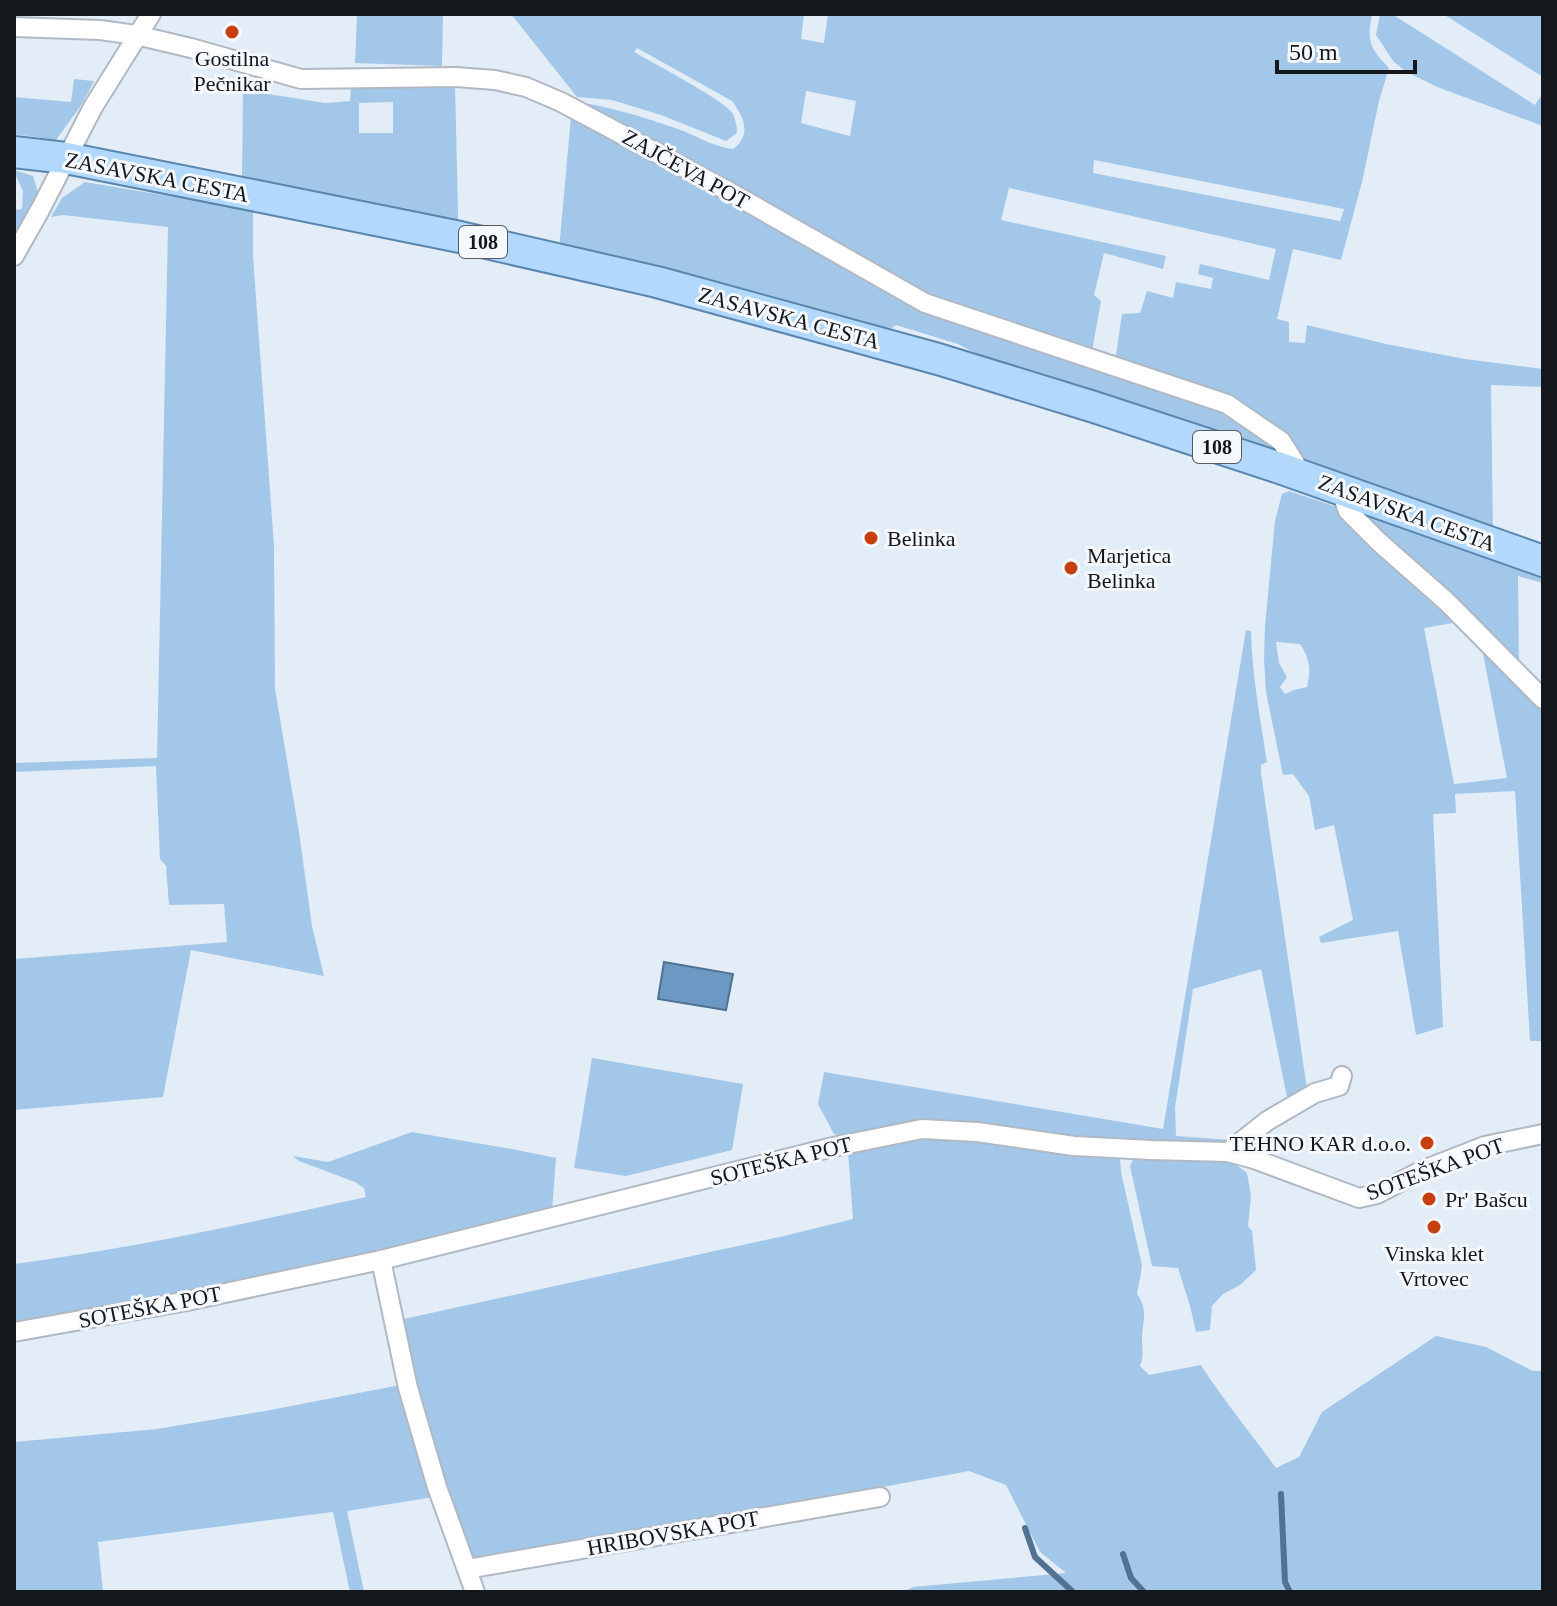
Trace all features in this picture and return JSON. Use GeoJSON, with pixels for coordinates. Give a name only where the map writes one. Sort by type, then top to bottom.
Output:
{"type":"FeatureCollection","features":[{"type":"Feature","properties":{"kind":"main road","name":"ZASAVSKA CESTA"},"geometry":{"type":"LineString","coordinates":[[14,152],[66,158],[460,237],[657,282],[938,359],[1094,407],[1304,476],[1543,561]]}},
{"type":"Feature","properties":{"kind":"street"},"geometry":{"type":"LineString","coordinates":[[14,256],[93,107],[151,14]]}},
{"type":"Feature","properties":{"kind":"street","name":"ZAJČEVA POT"},"geometry":{"type":"LineString","coordinates":[[14,27],[100,30],[136,35],[301,79],[456,77],[495,80],[526,87],[561,102],[728,191],[925,303],[1227,404],[1281,441],[1304,476]]}},
{"type":"Feature","properties":{"kind":"street"},"geometry":{"type":"LineString","coordinates":[[1340,489],[1348,511],[1447,602],[1543,699]]}},
{"type":"Feature","properties":{"kind":"street"},"geometry":{"type":"LineString","coordinates":[[1228,1152],[1267,1121],[1315,1093],[1339,1086],[1342,1076]]}},
{"type":"Feature","properties":{"kind":"street","name":"SOTEŠKA POT"},"geometry":{"type":"LineString","coordinates":[[14,1332],[187,1301],[381,1260],[833,1147],[922,1129],[977,1132],[1074,1146],[1228,1152],[1359,1198],[1377,1194],[1421,1171],[1485,1146],[1543,1134]]}},
{"type":"Feature","properties":{"kind":"street"},"geometry":{"type":"LineString","coordinates":[[381,1260],[408,1388],[437,1487],[475,1592]]}},
{"type":"Feature","properties":{"kind":"street","name":"HRIBOVSKA POT"},"geometry":{"type":"LineString","coordinates":[[467,1569],[880,1497]]}},
{"type":"Feature","properties":{"kind":"shaded area"},"geometry":{"type":"Polygon","coordinates":[[[357,14],[443,14],[442,66],[355,63],[357,14]]]}},
{"type":"Feature","properties":{"kind":"shaded area"},"geometry":{"type":"Polygon","coordinates":[[[511,14],[804,14],[801,39],[824,43],[828,14],[1372,14],[1371,44],[1389,68],[1341,260],[1293,249],[1277,319],[1289,322],[1289,342],[1305,343],[1307,325],[1465,359],[1543,369],[1543,387],[1491,385],[1493,532],[1348,479],[1304,459],[1293,446],[1116,355],[1122,314],[1140,313],[1147,291],[1173,298],[1176,282],[1211,289],[1213,278],[1198,274],[1200,264],[1269,280],[1276,249],[1009,188],[1001,220],[1166,256],[1163,269],[1104,253],[1094,295],[1101,301],[1092,351],[935,301],[582,108],[584,103],[623,112],[727,148],[733,149],[739,144],[744,126],[732,101],[637,48],[634,52],[727,108],[734,116],[737,133],[726,141],[661,115],[612,100],[577,97],[511,14]],[[806,91],[801,123],[850,136],[856,101],[806,91]],[[1094,160],[1093,173],[1340,221],[1344,210],[1344,209],[1094,160]]]}},
{"type":"Feature","properties":{"kind":"shaded area"},"geometry":{"type":"Polygon","coordinates":[[[1380,14],[1392,14],[1535,105],[1543,93],[1543,126],[1437,87],[1405,71],[1393,61],[1376,35],[1380,14]]]}},
{"type":"Feature","properties":{"kind":"shaded area"},"geometry":{"type":"Polygon","coordinates":[[[1443,14],[1543,14],[1543,77],[1443,14]]]}},
{"type":"Feature","properties":{"kind":"shaded area"},"geometry":{"type":"Polygon","coordinates":[[[74,79],[94,81],[56,140],[14,134],[14,97],[71,102],[74,79]]]}},
{"type":"Feature","properties":{"kind":"shaded area"},"geometry":{"type":"Polygon","coordinates":[[[455,85],[458,221],[455,226],[242,179],[243,90],[325,103],[350,101],[351,88],[455,85]],[[393,102],[359,103],[359,133],[393,133],[393,102]]]}},
{"type":"Feature","properties":{"kind":"shaded area"},"geometry":{"type":"Polygon","coordinates":[[[571,116],[597,126],[878,286],[1219,406],[1273,445],[1275,450],[1269,452],[973,356],[973,352],[958,344],[896,325],[892,328],[857,324],[559,250],[571,116]]]}},
{"type":"Feature","properties":{"kind":"shaded area"},"geometry":{"type":"Polygon","coordinates":[[[14,170],[33,176],[38,192],[14,235],[14,210],[22,209],[23,191],[14,170]]]}},
{"type":"Feature","properties":{"kind":"shaded area"},"geometry":{"type":"Polygon","coordinates":[[[85,182],[253,210],[253,256],[274,546],[275,689],[312,926],[324,976],[191,950],[163,1097],[14,1110],[14,959],[227,942],[224,904],[169,905],[166,866],[160,859],[156,766],[14,772],[14,763],[157,758],[168,227],[63,215],[51,217],[62,198],[85,182]]]}},
{"type":"Feature","properties":{"kind":"shaded area"},"geometry":{"type":"Polygon","coordinates":[[[1289,491],[1337,507],[1458,622],[1424,628],[1454,784],[1507,778],[1481,643],[1543,706],[1543,1041],[1530,1041],[1515,791],[1455,794],[1456,813],[1433,814],[1443,1027],[1416,1035],[1398,931],[1321,943],[1319,937],[1353,920],[1334,825],[1315,830],[1309,796],[1293,774],[1283,775],[1266,692],[1265,626],[1275,521],[1282,494],[1289,491]],[[1276,642],[1279,663],[1287,677],[1280,687],[1285,694],[1307,687],[1309,664],[1300,644],[1276,642]]]}},
{"type":"Feature","properties":{"kind":"shaded area"},"geometry":{"type":"Polygon","coordinates":[[[1362,511],[1543,572],[1543,583],[1518,576],[1519,668],[1362,517],[1362,511]]]}},
{"type":"Feature","properties":{"kind":"shaded area"},"geometry":{"type":"Polygon","coordinates":[[[1246,630],[1251,631],[1267,762],[1261,765],[1261,773],[1307,1089],[1288,1102],[1261,969],[1193,989],[1175,1108],[1176,1136],[1231,1140],[1238,1131],[1250,1128],[1223,1147],[1138,1145],[1008,1131],[851,1140],[834,1134],[818,1104],[824,1072],[1163,1129],[1246,630]]]}},
{"type":"Feature","properties":{"kind":"shaded area"},"geometry":{"type":"Polygon","coordinates":[[[664,962],[733,974],[726,1010],[658,999],[664,962]]]}},
{"type":"Feature","properties":{"kind":"shaded area"},"geometry":{"type":"Polygon","coordinates":[[[592,1058],[743,1084],[732,1150],[626,1176],[574,1168],[592,1058]]]}},
{"type":"Feature","properties":{"kind":"shaded area"},"geometry":{"type":"Polygon","coordinates":[[[412,1132],[556,1158],[552,1211],[413,1246],[231,1285],[14,1324],[14,1264],[147,1243],[366,1197],[364,1188],[355,1182],[293,1156],[328,1162],[412,1132]]]}},
{"type":"Feature","properties":{"kind":"shaded area"},"geometry":{"type":"Polygon","coordinates":[[[926,1138],[966,1139],[1028,1149],[1120,1157],[1142,1267],[1137,1294],[1144,1311],[1140,1366],[1149,1375],[1201,1365],[1276,1468],[1299,1457],[1322,1412],[1436,1336],[1486,1347],[1533,1371],[1543,1371],[1543,1592],[903,1592],[913,1587],[1066,1573],[1040,1552],[1006,1485],[969,1471],[476,1562],[466,1553],[433,1457],[399,1320],[853,1219],[848,1151],[926,1138]]]}},
{"type":"Feature","properties":{"kind":"shaded area"},"geometry":{"type":"Polygon","coordinates":[[[1138,1158],[1231,1161],[1247,1173],[1251,1196],[1248,1226],[1252,1231],[1256,1270],[1212,1306],[1210,1330],[1196,1332],[1178,1268],[1152,1266],[1130,1166],[1138,1158]]]}},
{"type":"Feature","properties":{"kind":"shaded area"},"geometry":{"type":"Polygon","coordinates":[[[400,1385],[434,1497],[347,1511],[364,1592],[350,1592],[333,1512],[98,1542],[103,1592],[14,1592],[14,1442],[157,1429],[400,1385]]]}},
{"type":"Feature","properties":{"kind":"waterway"},"geometry":{"type":"LineString","coordinates":[[1281,1494],[1285,1582],[1290,1592]]}},
{"type":"Feature","properties":{"kind":"waterway"},"geometry":{"type":"LineString","coordinates":[[1025,1528],[1035,1557],[1073,1592]]}},
{"type":"Feature","properties":{"kind":"waterway"},"geometry":{"type":"LineString","coordinates":[[1123,1554],[1131,1578],[1144,1592]]}},
{"type":"Feature","properties":{"kind":"place","name":"Gostilna Pečnikar"},"geometry":{"type":"Point","coordinates":[232,32]}},
{"type":"Feature","properties":{"kind":"place","name":"Belinka"},"geometry":{"type":"Point","coordinates":[871,538]}},
{"type":"Feature","properties":{"kind":"place","name":"Marjetica Belinka"},"geometry":{"type":"Point","coordinates":[1071,568]}},
{"type":"Feature","properties":{"kind":"place","name":"TEHNO KAR d.o.o."},"geometry":{"type":"Point","coordinates":[1427,1143]}},
{"type":"Feature","properties":{"kind":"place","name":"Pr' Bašcu"},"geometry":{"type":"Point","coordinates":[1429,1199]}},
{"type":"Feature","properties":{"kind":"place","name":"Vinska klet Vrtovec"},"geometry":{"type":"Point","coordinates":[1434,1227]}}]}
